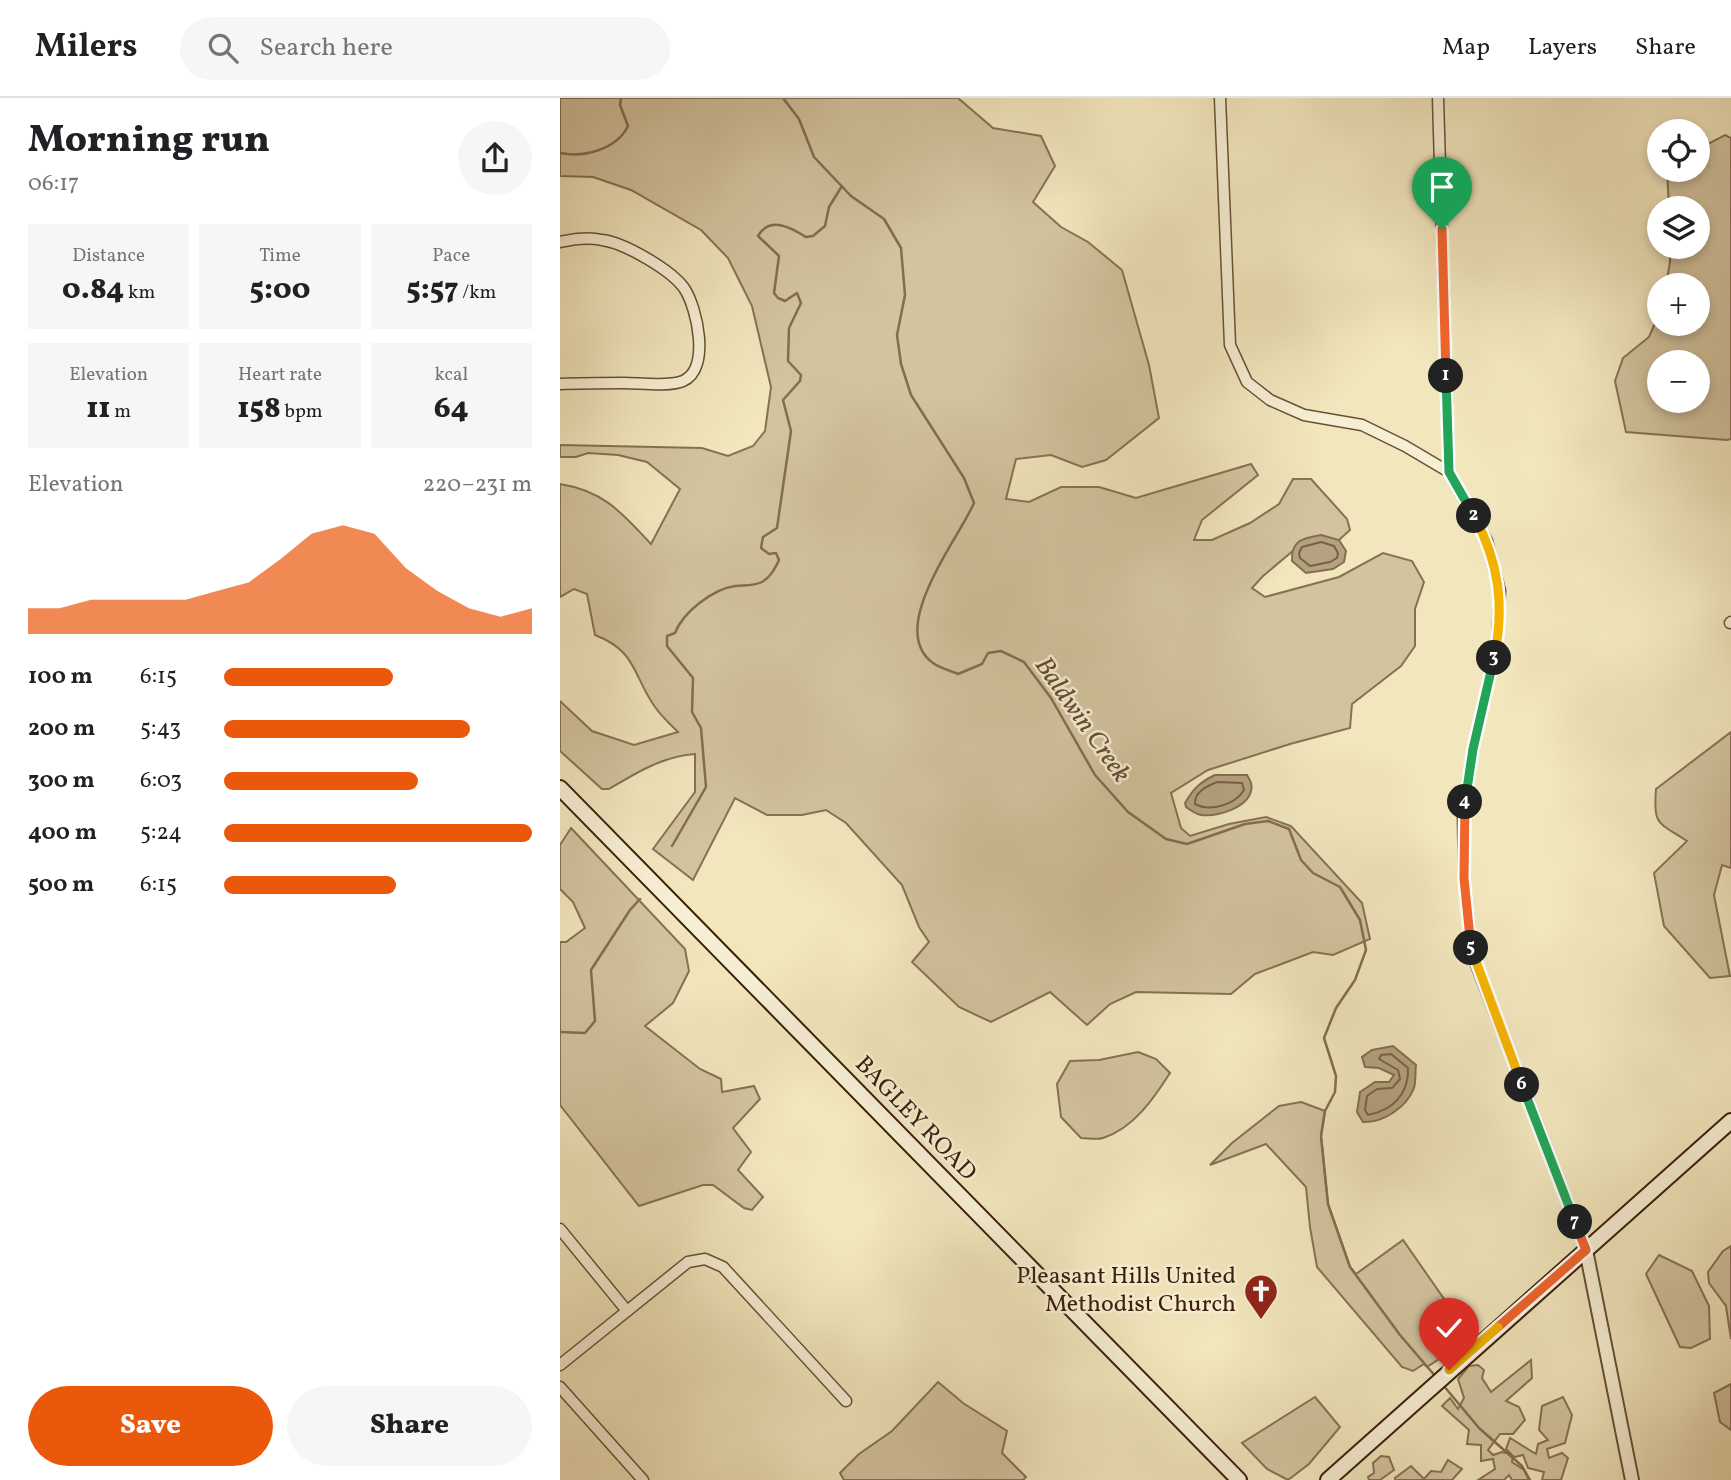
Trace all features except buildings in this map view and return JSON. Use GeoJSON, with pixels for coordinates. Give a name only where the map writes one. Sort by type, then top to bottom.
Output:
{"type":"FeatureCollection","features":[{"type":"Feature","properties":{"kind":"main road","name":"BAGLEY ROAD"},"geometry":{"type":"LineString","coordinates":[[560,788],[1239,1480]]}},
{"type":"Feature","properties":{"kind":"main road"},"geometry":{"type":"LineString","coordinates":[[1328,1480],[1731,1121]]}},
{"type":"Feature","properties":{"kind":"street"},"geometry":{"type":"LineString","coordinates":[[1220,98],[1230,345],[1247,382],[1270,400],[1304,415],[1362,425],[1449,472]]}},
{"type":"Feature","properties":{"kind":"street"},"geometry":{"type":"LineString","coordinates":[[1438,98],[1449,472],[1487,541],[1500,592],[1497,645],[1473,749],[1463,812],[1464,878],[1472,954],[1586,1250],[1632,1480]]}},
{"type":"Feature","properties":{"kind":"street"},"geometry":{"type":"LineString","coordinates":[[560,242],[603,240],[630,250],[671,274],[683,286],[692,301],[700,352],[694,372],[683,381],[560,384]]}},
{"type":"Feature","properties":{"kind":"street"},"geometry":{"type":"LineString","coordinates":[[560,1229],[627,1311]]}},
{"type":"Feature","properties":{"kind":"street"},"geometry":{"type":"LineString","coordinates":[[560,1365],[688,1262],[705,1259],[723,1267],[846,1401]]}},
{"type":"Feature","properties":{"kind":"street"},"geometry":{"type":"LineString","coordinates":[[560,1387],[643,1480]]}},
{"type":"Feature","properties":{"kind":"shaded area"},"geometry":{"type":"Polygon","coordinates":[[[560,98],[958,98],[993,128],[1041,136],[1055,166],[1033,202],[1061,227],[1088,242],[1122,270],[1149,365],[1159,418],[1106,460],[1082,467],[1051,455],[1016,459],[1006,499],[1029,502],[1061,487],[1099,487],[1136,498],[1251,464],[1258,475],[1202,520],[1194,540],[1212,540],[1250,523],[1279,504],[1293,479],[1311,479],[1347,519],[1350,530],[1339,540],[1306,540],[1252,588],[1265,597],[1339,577],[1383,553],[1412,561],[1424,582],[1415,609],[1415,646],[1401,666],[1352,704],[1350,728],[1208,770],[1171,793],[1181,828],[1190,836],[1229,824],[1266,817],[1291,826],[1362,903],[1370,939],[1333,955],[1313,952],[1255,974],[1231,994],[1136,992],[1110,1004],[1087,1025],[1050,992],[991,1022],[959,1007],[912,962],[929,942],[919,927],[902,885],[846,823],[826,810],[802,815],[767,815],[735,798],[693,880],[653,849],[695,792],[695,754],[661,762],[609,789],[602,789],[560,751],[560,701],[592,731],[634,745],[678,732],[655,707],[627,657],[609,641],[595,635],[587,594],[574,589],[560,597],[560,484],[589,492],[611,505],[651,544],[680,489],[647,462],[618,455],[588,453],[576,457],[560,457],[560,445],[702,448],[728,456],[753,446],[765,431],[771,387],[752,306],[728,258],[701,230],[631,190],[593,177],[560,176],[560,98]]]}},
{"type":"Feature","properties":{"kind":"shaded area"},"geometry":{"type":"Polygon","coordinates":[[[1725,135],[1731,138],[1731,439],[1727,440],[1626,432],[1615,381],[1623,358],[1649,336],[1710,336],[1710,273],[1668,273],[1670,259],[1710,259],[1710,196],[1668,196],[1668,182],[1710,182],[1710,143],[1725,135]]]}},
{"type":"Feature","properties":{"kind":"shaded area"},"geometry":{"type":"Polygon","coordinates":[[[1731,732],[1731,868],[1722,865],[1714,895],[1730,976],[1710,978],[1664,926],[1654,873],[1687,841],[1664,826],[1657,817],[1656,789],[1731,732]]]}},
{"type":"Feature","properties":{"kind":"shaded area"},"geometry":{"type":"Polygon","coordinates":[[[571,828],[685,949],[689,971],[673,1003],[645,1026],[700,1069],[721,1079],[722,1092],[754,1086],[760,1099],[733,1128],[751,1152],[738,1170],[763,1197],[752,1210],[744,1208],[713,1185],[703,1185],[639,1206],[560,1105],[560,942],[566,942],[585,928],[573,902],[560,889],[560,845],[571,828]]]}},
{"type":"Feature","properties":{"kind":"shaded area"},"geometry":{"type":"Polygon","coordinates":[[[1138,1052],[1156,1059],[1170,1073],[1164,1083],[1134,1120],[1124,1127],[1103,1138],[1081,1138],[1061,1117],[1057,1084],[1070,1061],[1099,1060],[1138,1052]]]}},
{"type":"Feature","properties":{"kind":"shaded area"},"geometry":{"type":"Polygon","coordinates":[[[1301,1102],[1325,1111],[1321,1136],[1328,1204],[1350,1267],[1356,1274],[1403,1240],[1456,1316],[1454,1349],[1427,1367],[1424,1364],[1413,1371],[1402,1367],[1317,1267],[1306,1187],[1266,1144],[1210,1165],[1232,1143],[1279,1106],[1301,1102]]]}},
{"type":"Feature","properties":{"kind":"shaded area"},"geometry":{"type":"Polygon","coordinates":[[[1731,1246],[1731,1339],[1726,1306],[1709,1283],[1708,1272],[1723,1251],[1731,1246]]]}},
{"type":"Feature","properties":{"kind":"shaded area"},"geometry":{"type":"Polygon","coordinates":[[[1659,1255],[1692,1271],[1709,1306],[1710,1339],[1691,1348],[1680,1347],[1646,1274],[1659,1255]]]}},
{"type":"Feature","properties":{"kind":"shaded area"},"geometry":{"type":"Polygon","coordinates":[[[1531,1360],[1532,1378],[1506,1401],[1519,1407],[1525,1420],[1513,1434],[1500,1434],[1488,1450],[1493,1455],[1502,1452],[1511,1454],[1506,1449],[1510,1438],[1536,1454],[1538,1444],[1548,1440],[1539,1430],[1542,1406],[1563,1397],[1572,1415],[1565,1443],[1547,1449],[1549,1458],[1562,1453],[1568,1458],[1561,1480],[1542,1480],[1544,1472],[1528,1468],[1523,1455],[1513,1456],[1512,1462],[1524,1470],[1529,1480],[1512,1480],[1509,1475],[1504,1480],[1478,1480],[1495,1469],[1493,1459],[1481,1461],[1481,1445],[1467,1444],[1469,1430],[1442,1406],[1450,1398],[1458,1409],[1464,1398],[1458,1379],[1469,1366],[1478,1365],[1484,1370],[1482,1378],[1491,1392],[1531,1360]]]}},
{"type":"Feature","properties":{"kind":"shaded area"},"geometry":{"type":"Polygon","coordinates":[[[938,1382],[963,1403],[1007,1431],[1002,1453],[1026,1477],[1023,1480],[844,1480],[840,1473],[859,1454],[892,1431],[938,1382]]]}},
{"type":"Feature","properties":{"kind":"shaded area"},"geometry":{"type":"Polygon","coordinates":[[[1731,1384],[1731,1430],[1720,1422],[1714,1393],[1731,1384]]]}},
{"type":"Feature","properties":{"kind":"shaded area"},"geometry":{"type":"Polygon","coordinates":[[[1315,1397],[1340,1427],[1309,1464],[1288,1480],[1267,1469],[1242,1443],[1315,1397]]]}},
{"type":"Feature","properties":{"kind":"shaded area"},"geometry":{"type":"Polygon","coordinates":[[[1381,1456],[1389,1457],[1394,1470],[1380,1480],[1369,1480],[1368,1477],[1374,1473],[1373,1463],[1381,1456]]]}},
{"type":"Feature","properties":{"kind":"shaded area"},"geometry":{"type":"Polygon","coordinates":[[[1448,1460],[1462,1469],[1452,1480],[1395,1480],[1411,1466],[1424,1479],[1431,1471],[1441,1472],[1448,1460]]]}},
{"type":"Feature","properties":{"kind":"water"},"geometry":{"type":"Polygon","coordinates":[[[1321,535],[1339,540],[1346,551],[1344,562],[1333,569],[1306,573],[1292,561],[1294,548],[1299,541],[1321,535]]]}},
{"type":"Feature","properties":{"kind":"water"},"geometry":{"type":"Polygon","coordinates":[[[1215,775],[1247,775],[1252,787],[1248,797],[1238,807],[1215,814],[1201,815],[1186,807],[1185,803],[1194,790],[1215,775]]]}},
{"type":"Feature","properties":{"kind":"water"},"geometry":{"type":"Polygon","coordinates":[[[1393,1046],[1416,1065],[1414,1088],[1406,1101],[1386,1117],[1363,1122],[1357,1112],[1360,1092],[1375,1082],[1389,1082],[1394,1075],[1379,1068],[1365,1067],[1362,1057],[1372,1050],[1393,1046]]]}},
{"type":"Feature","properties":{"kind":"waterway","name":"Baldwin Creek"},"geometry":{"type":"LineString","coordinates":[[560,153],[589,153],[616,141],[628,126],[620,105],[621,98]]}},
{"type":"Feature","properties":{"kind":"waterway","name":"Baldwin Creek"},"geometry":{"type":"LineString","coordinates":[[783,98],[799,119],[814,157],[851,196],[884,219],[901,248],[905,295],[897,335],[901,364],[911,395],[964,478],[974,503],[930,584],[921,607],[917,629],[921,648],[933,663],[958,674],[982,664],[988,653],[1001,651],[1024,662],[1051,698],[1095,775],[1128,812],[1166,839],[1187,844],[1245,824],[1268,821],[1289,829],[1301,860],[1313,873],[1340,887],[1360,920],[1366,950],[1355,980],[1336,1008],[1324,1038],[1336,1076],[1335,1092],[1325,1111],[1321,1136],[1328,1204],[1350,1267],[1400,1335],[1436,1377]]}},
{"type":"Feature","properties":{"kind":"waterway"},"geometry":{"type":"LineString","coordinates":[[672,846],[706,787],[701,728],[692,712],[693,678],[667,646],[667,636],[675,633],[685,617],[708,597],[726,588],[762,582],[779,560],[776,553],[769,554],[761,548],[763,537],[777,528],[791,431],[783,400],[800,381],[801,375],[788,361],[789,328],[801,303],[797,293],[785,301],[774,293],[779,256],[758,236],[768,226],[774,225],[787,227],[806,237],[813,236],[825,226],[829,207],[842,186]]}},
{"type":"Feature","properties":{"kind":"waterway"},"geometry":{"type":"LineString","coordinates":[[560,1032],[585,1033],[595,1021],[591,970],[640,899]]}},
{"type":"Feature","properties":{"kind":"waterway","name":"Baldwin Creek"},"geometry":{"type":"LineString","coordinates":[[1443,1385],[1479,1428],[1522,1466],[1530,1480]]}},
{"type":"Feature","properties":{"kind":"place","name":"Pleasant Hills United Methodist Church"},"geometry":{"type":"Point","coordinates":[1261,1321]}},
{"type":"Feature","properties":{"kind":"route"},"geometry":{"type":"LineString","coordinates":[[1442,229],[1449,472],[1487,541],[1500,592],[1497,645],[1473,749],[1463,812],[1464,878],[1472,954],[1586,1250],[1449,1370]]}}]}
